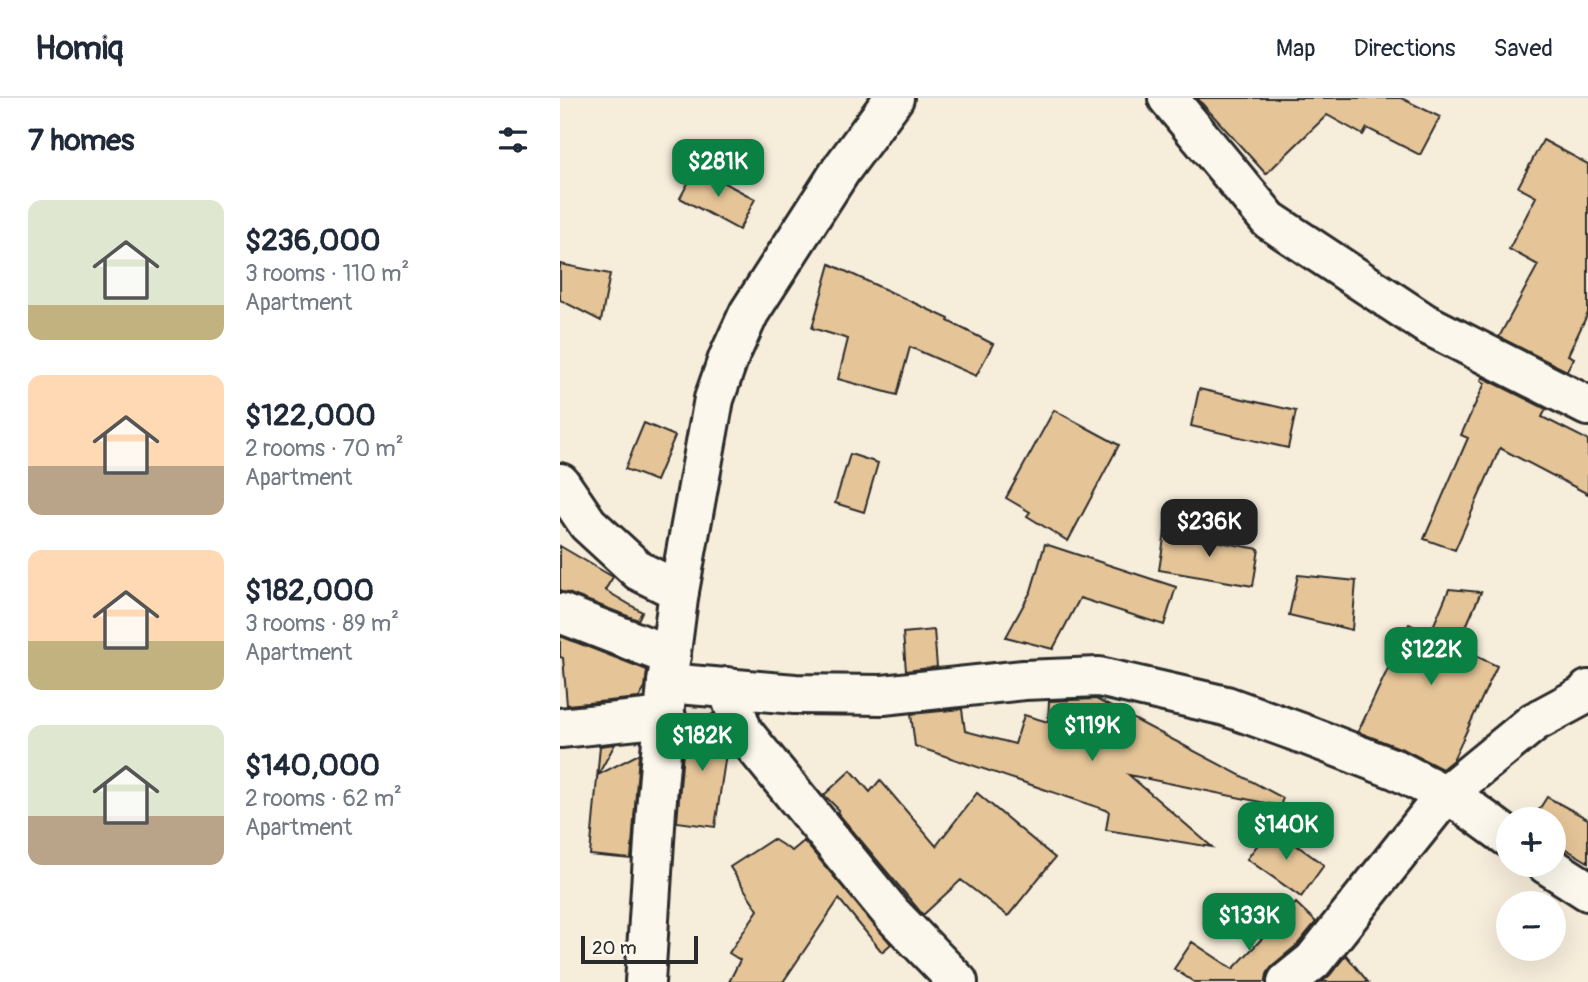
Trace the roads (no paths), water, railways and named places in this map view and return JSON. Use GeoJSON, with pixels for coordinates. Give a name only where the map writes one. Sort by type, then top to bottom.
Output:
{"type":"FeatureCollection","features":[{"type":"Feature","properties":{"kind":"street"},"geometry":{"type":"LineString","coordinates":[[645,982],[656,810],[679,591],[714,399],[728,359],[749,313],[841,170],[894,98]]}},
{"type":"Feature","properties":{"kind":"street"},"geometry":{"type":"LineString","coordinates":[[1168,98],[1269,220],[1426,324],[1588,406]]}},
{"type":"Feature","properties":{"kind":"street"},"geometry":{"type":"LineString","coordinates":[[560,483],[588,524],[639,571],[679,591]]}},
{"type":"Feature","properties":{"kind":"street"},"geometry":{"type":"LineString","coordinates":[[560,613],[668,685]]}},
{"type":"Feature","properties":{"kind":"street"},"geometry":{"type":"LineString","coordinates":[[560,728],[668,685],[727,687],[795,694],[883,695],[1024,680],[1099,677],[1226,706],[1397,770],[1463,804],[1496,828]]}},
{"type":"Feature","properties":{"kind":"street"},"geometry":{"type":"LineString","coordinates":[[727,687],[743,732],[892,914],[958,982]]}},
{"type":"Feature","properties":{"kind":"street"},"geometry":{"type":"LineString","coordinates":[[1287,982],[1313,961],[1445,795],[1534,722],[1586,694],[1588,690]]}},
{"type":"Feature","properties":{"kind":"street"},"geometry":{"type":"LineString","coordinates":[[1566,877],[1588,891]]}}]}
